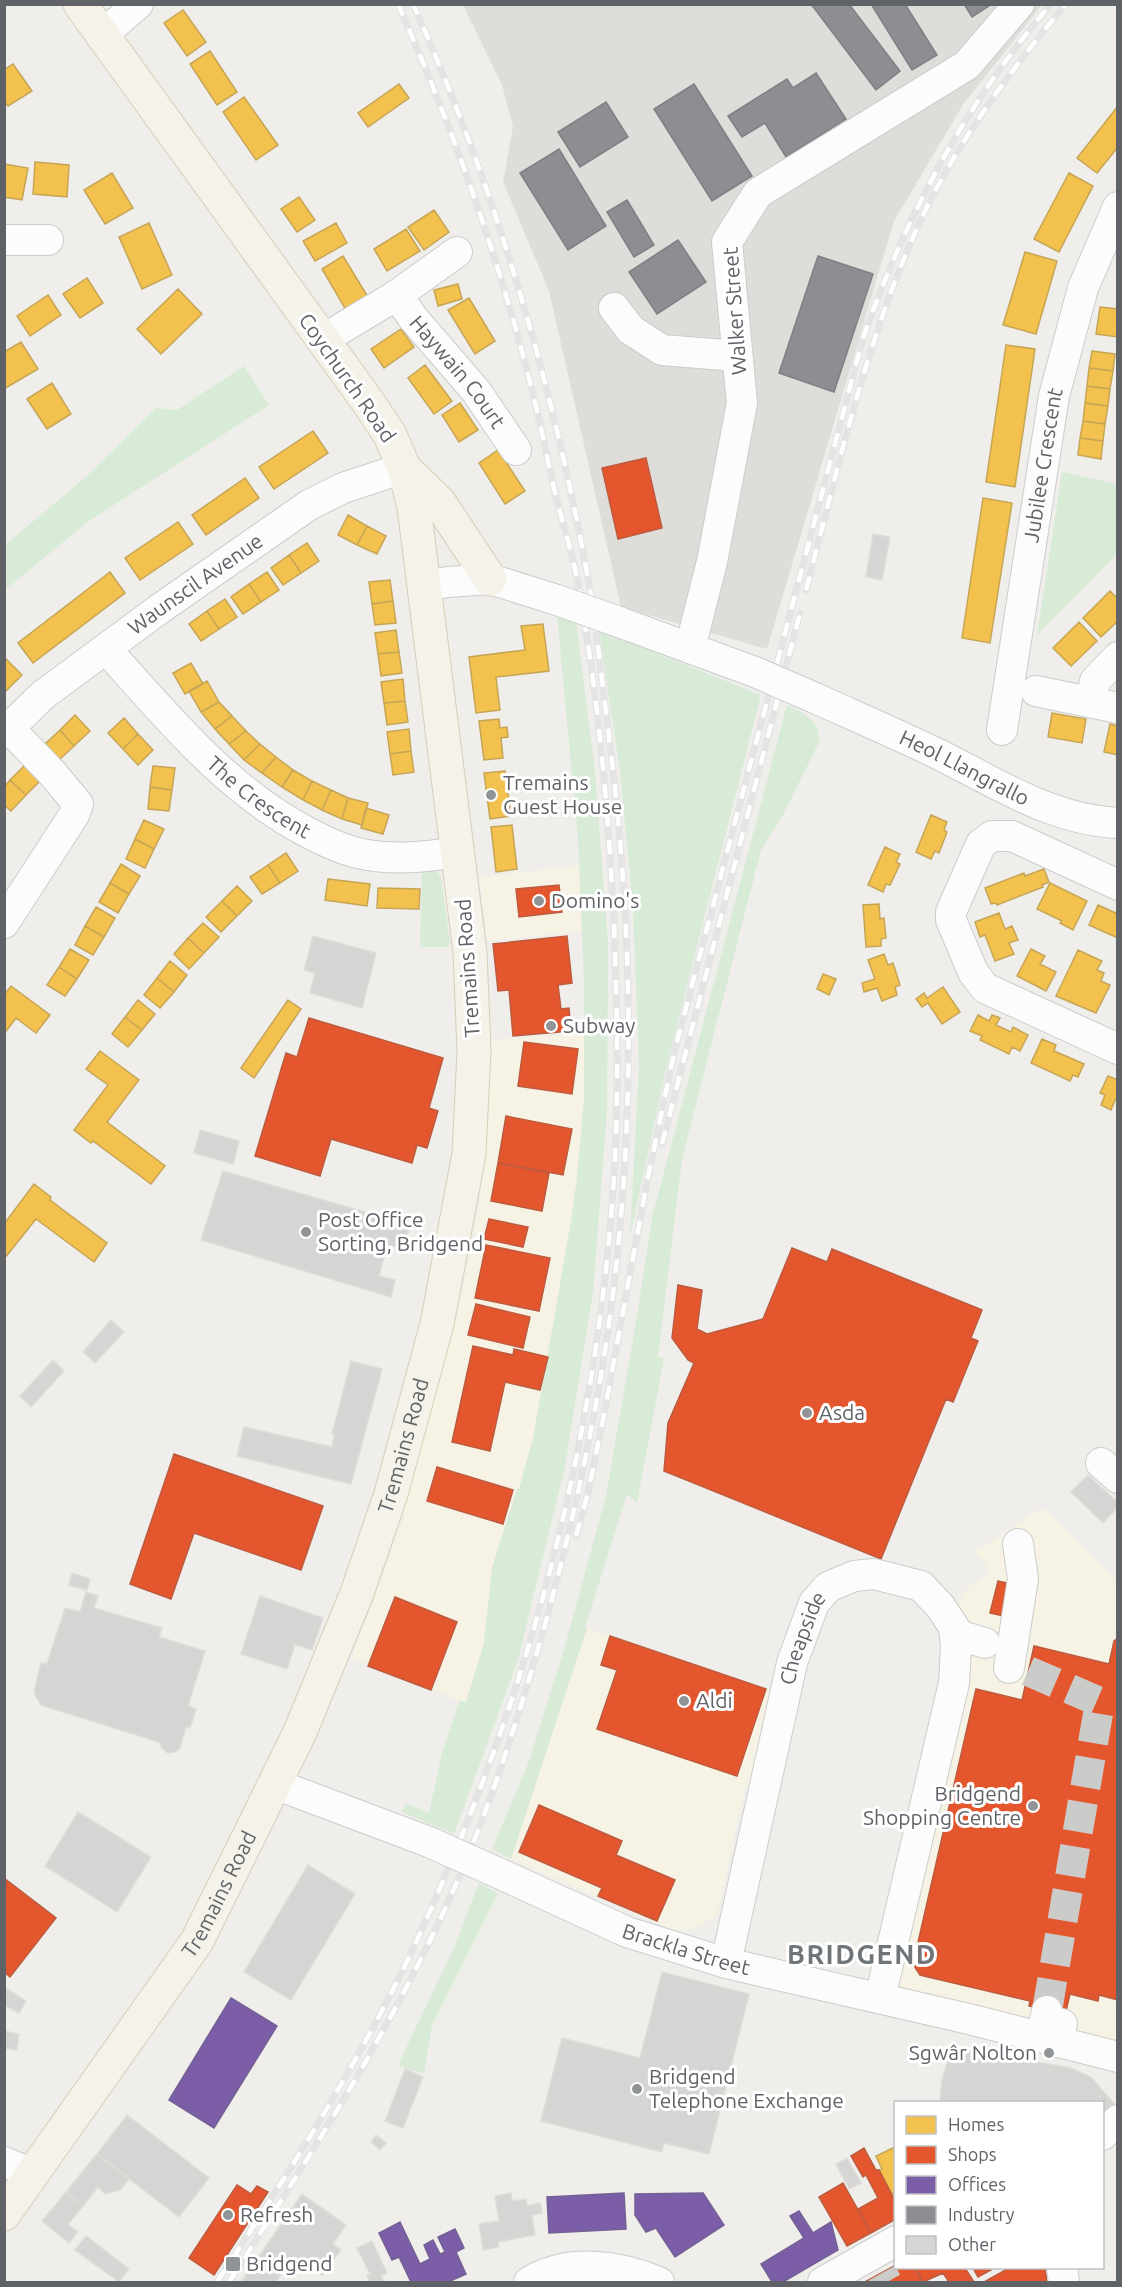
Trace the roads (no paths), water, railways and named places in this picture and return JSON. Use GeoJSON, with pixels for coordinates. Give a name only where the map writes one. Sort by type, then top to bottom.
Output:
{"type":"FeatureCollection","features":[{"type":"Feature","properties":{"kind":"main road","name":"Coychurch Road"},"geometry":{"type":"LineString","coordinates":[[80,4],[390,435],[404,468],[414,507],[424,586]]}},
{"type":"Feature","properties":{"kind":"main road"},"geometry":{"type":"LineString","coordinates":[[404,468],[439,502],[490,579]]}},
{"type":"Feature","properties":{"kind":"main road","name":"Tremains Road"},"geometry":{"type":"LineString","coordinates":[[4,2214],[19,2168],[197,1941],[275,1784],[300,1732],[357,1593],[391,1494],[430,1352],[454,1240],[469,1154],[474,1051],[470,952],[424,586]]}},
{"type":"Feature","properties":{"kind":"street"},"geometry":{"type":"LineString","coordinates":[[101,36],[138,4]]}},
{"type":"Feature","properties":{"kind":"street","name":"Walker Street"},"geometry":{"type":"LineString","coordinates":[[690,648],[712,562],[742,403],[727,242],[758,193],[967,65],[1019,4]]}},
{"type":"Feature","properties":{"kind":"street","name":"Jubilee Crescent"},"geometry":{"type":"LineString","coordinates":[[1002,730],[1054,396],[1083,288],[1116,211]]}},
{"type":"Feature","properties":{"kind":"street"},"geometry":{"type":"LineString","coordinates":[[4,240],[48,240]]}},
{"type":"Feature","properties":{"kind":"street","name":"Haywain Court"},"geometry":{"type":"LineString","coordinates":[[322,340],[397,295],[457,252]]}},
{"type":"Feature","properties":{"kind":"street","name":"Haywain Court"},"geometry":{"type":"LineString","coordinates":[[397,295],[412,318],[476,391],[516,450]]}},
{"type":"Feature","properties":{"kind":"street"},"geometry":{"type":"LineString","coordinates":[[614,308],[631,330],[662,350],[736,356]]}},
{"type":"Feature","properties":{"kind":"street","name":"Waunscil Avenue"},"geometry":{"type":"LineString","coordinates":[[7,730],[43,695],[167,603],[309,505],[343,488],[404,468]]}},
{"type":"Feature","properties":{"kind":"street"},"geometry":{"type":"LineString","coordinates":[[424,586],[490,579],[557,600],[690,648]]}},
{"type":"Feature","properties":{"kind":"street","name":"Heol Llangrallo"},"geometry":{"type":"LineString","coordinates":[[690,648],[755,672],[815,699],[940,756],[1029,802],[1093,822],[1118,823]]}},
{"type":"Feature","properties":{"kind":"street","name":"The Crescent"},"geometry":{"type":"LineString","coordinates":[[106,649],[212,763],[248,795],[291,824],[329,844],[359,854],[425,858],[458,852]]}},
{"type":"Feature","properties":{"kind":"street"},"geometry":{"type":"LineString","coordinates":[[1104,705],[1095,681],[1118,657]]}},
{"type":"Feature","properties":{"kind":"street"},"geometry":{"type":"LineString","coordinates":[[1036,691],[1104,705]]}},
{"type":"Feature","properties":{"kind":"street"},"geometry":{"type":"LineString","coordinates":[[4,923],[74,815],[78,804],[53,774],[7,730]]}},
{"type":"Feature","properties":{"kind":"street"},"geometry":{"type":"LineString","coordinates":[[1118,885],[1012,836],[992,836],[981,844],[951,912],[951,920],[973,972],[985,988],[1118,1049]]}},
{"type":"Feature","properties":{"kind":"street"},"geometry":{"type":"LineString","coordinates":[[955,1634],[1005,1660],[1023,1579],[1018,1544]]}},
{"type":"Feature","properties":{"kind":"street","name":"Cheapside"},"geometry":{"type":"LineString","coordinates":[[726,1963],[792,1663],[814,1603],[828,1587],[855,1576],[873,1574],[894,1578],[921,1586],[940,1606],[954,1627],[956,1647],[954,1683],[880,1998]]}},
{"type":"Feature","properties":{"kind":"street","name":"Brackla Street"},"geometry":{"type":"LineString","coordinates":[[275,1784],[429,1842],[627,1932],[726,1963],[880,1998],[1118,2057]]}},
{"type":"Feature","properties":{"kind":"street"},"geometry":{"type":"LineString","coordinates":[[1047,2010],[1045,2020],[1062,2024],[1058,2042]]}},
{"type":"Feature","properties":{"kind":"street"},"geometry":{"type":"LineString","coordinates":[[1104,2132],[1118,2120]]}},
{"type":"Feature","properties":{"kind":"street"},"geometry":{"type":"LineString","coordinates":[[824,2283],[883,2256]]}},
{"type":"Feature","properties":{"kind":"street"},"geometry":{"type":"LineString","coordinates":[[529,2283],[560,2268],[592,2266],[647,2277],[659,2283]]}},
{"type":"Feature","properties":{"kind":"tunnel"},"geometry":{"type":"LineString","coordinates":[[1028,1671],[1100,1702],[1047,2011]]}},
{"type":"Feature","properties":{"kind":"tunnel"},"geometry":{"type":"LineString","coordinates":[[882,2273],[887,2282]]}},
{"type":"Feature","properties":{"kind":"railway"},"geometry":{"type":"LineString","coordinates":[[217,2282],[320,2120],[391,1994],[445,1877],[494,1751],[539,1611],[574,1468],[599,1322],[614,1176],[617,1034],[610,858],[593,678],[579,589],[535,402],[490,243],[456,146],[398,4]]}},
{"type":"Feature","properties":{"kind":"railway"},"geometry":{"type":"LineString","coordinates":[[229,2282],[323,2134],[410,1981],[460,1875],[497,1779],[548,1614],[581,1478],[599,1387],[613,1294],[624,1182],[628,1050],[625,919],[615,787],[588,578],[557,431],[518,286],[470,143],[413,4]]}},
{"type":"Feature","properties":{"kind":"railway"},"geometry":{"type":"LineString","coordinates":[[576,1536],[588,1493],[603,1420],[647,1182],[674,1053],[863,338],[899,248],[941,162],[992,81],[1051,4]]}},
{"type":"Feature","properties":{"kind":"railway"},"geometry":{"type":"LineString","coordinates":[[806,590],[868,360],[883,314],[918,226],[949,167],[984,110],[1066,4]]}},
{"type":"Feature","properties":{"kind":"railway"},"geometry":{"type":"LineString","coordinates":[[662,1144],[800,613]]}},
{"type":"Feature","properties":{"kind":"place","name":"Tremains Guest House"},"geometry":{"type":"Point","coordinates":[491,795]}},
{"type":"Feature","properties":{"kind":"place","name":"Domino's"},"geometry":{"type":"Point","coordinates":[539,901]}},
{"type":"Feature","properties":{"kind":"place","name":"Subway"},"geometry":{"type":"Point","coordinates":[551,1026]}},
{"type":"Feature","properties":{"kind":"place","name":"Post Office Sorting, Bridgend"},"geometry":{"type":"Point","coordinates":[306,1232]}},
{"type":"Feature","properties":{"kind":"place","name":"Asda"},"geometry":{"type":"Point","coordinates":[807,1413]}},
{"type":"Feature","properties":{"kind":"place","name":"Aldi"},"geometry":{"type":"Point","coordinates":[684,1701]}},
{"type":"Feature","properties":{"kind":"place","name":"Bridgend Shopping Centre"},"geometry":{"type":"Point","coordinates":[1033,1806]}},
{"type":"Feature","properties":{"kind":"place","name":"Sgwâr Nolton"},"geometry":{"type":"Point","coordinates":[1049,2053]}},
{"type":"Feature","properties":{"kind":"place","name":"Bridgend Telephone Exchange"},"geometry":{"type":"Point","coordinates":[637,2089]}},
{"type":"Feature","properties":{"kind":"place","name":"Refresh"},"geometry":{"type":"Point","coordinates":[228,2215]}},
{"type":"Feature","properties":{"kind":"place","name":"Bridgend"},"geometry":{"type":"Point","coordinates":[233,2264]}},
{"type":"Feature","properties":{"kind":"district","name":"BRIDGEND"},"geometry":{"type":"Point","coordinates":[862,1955]}}]}
